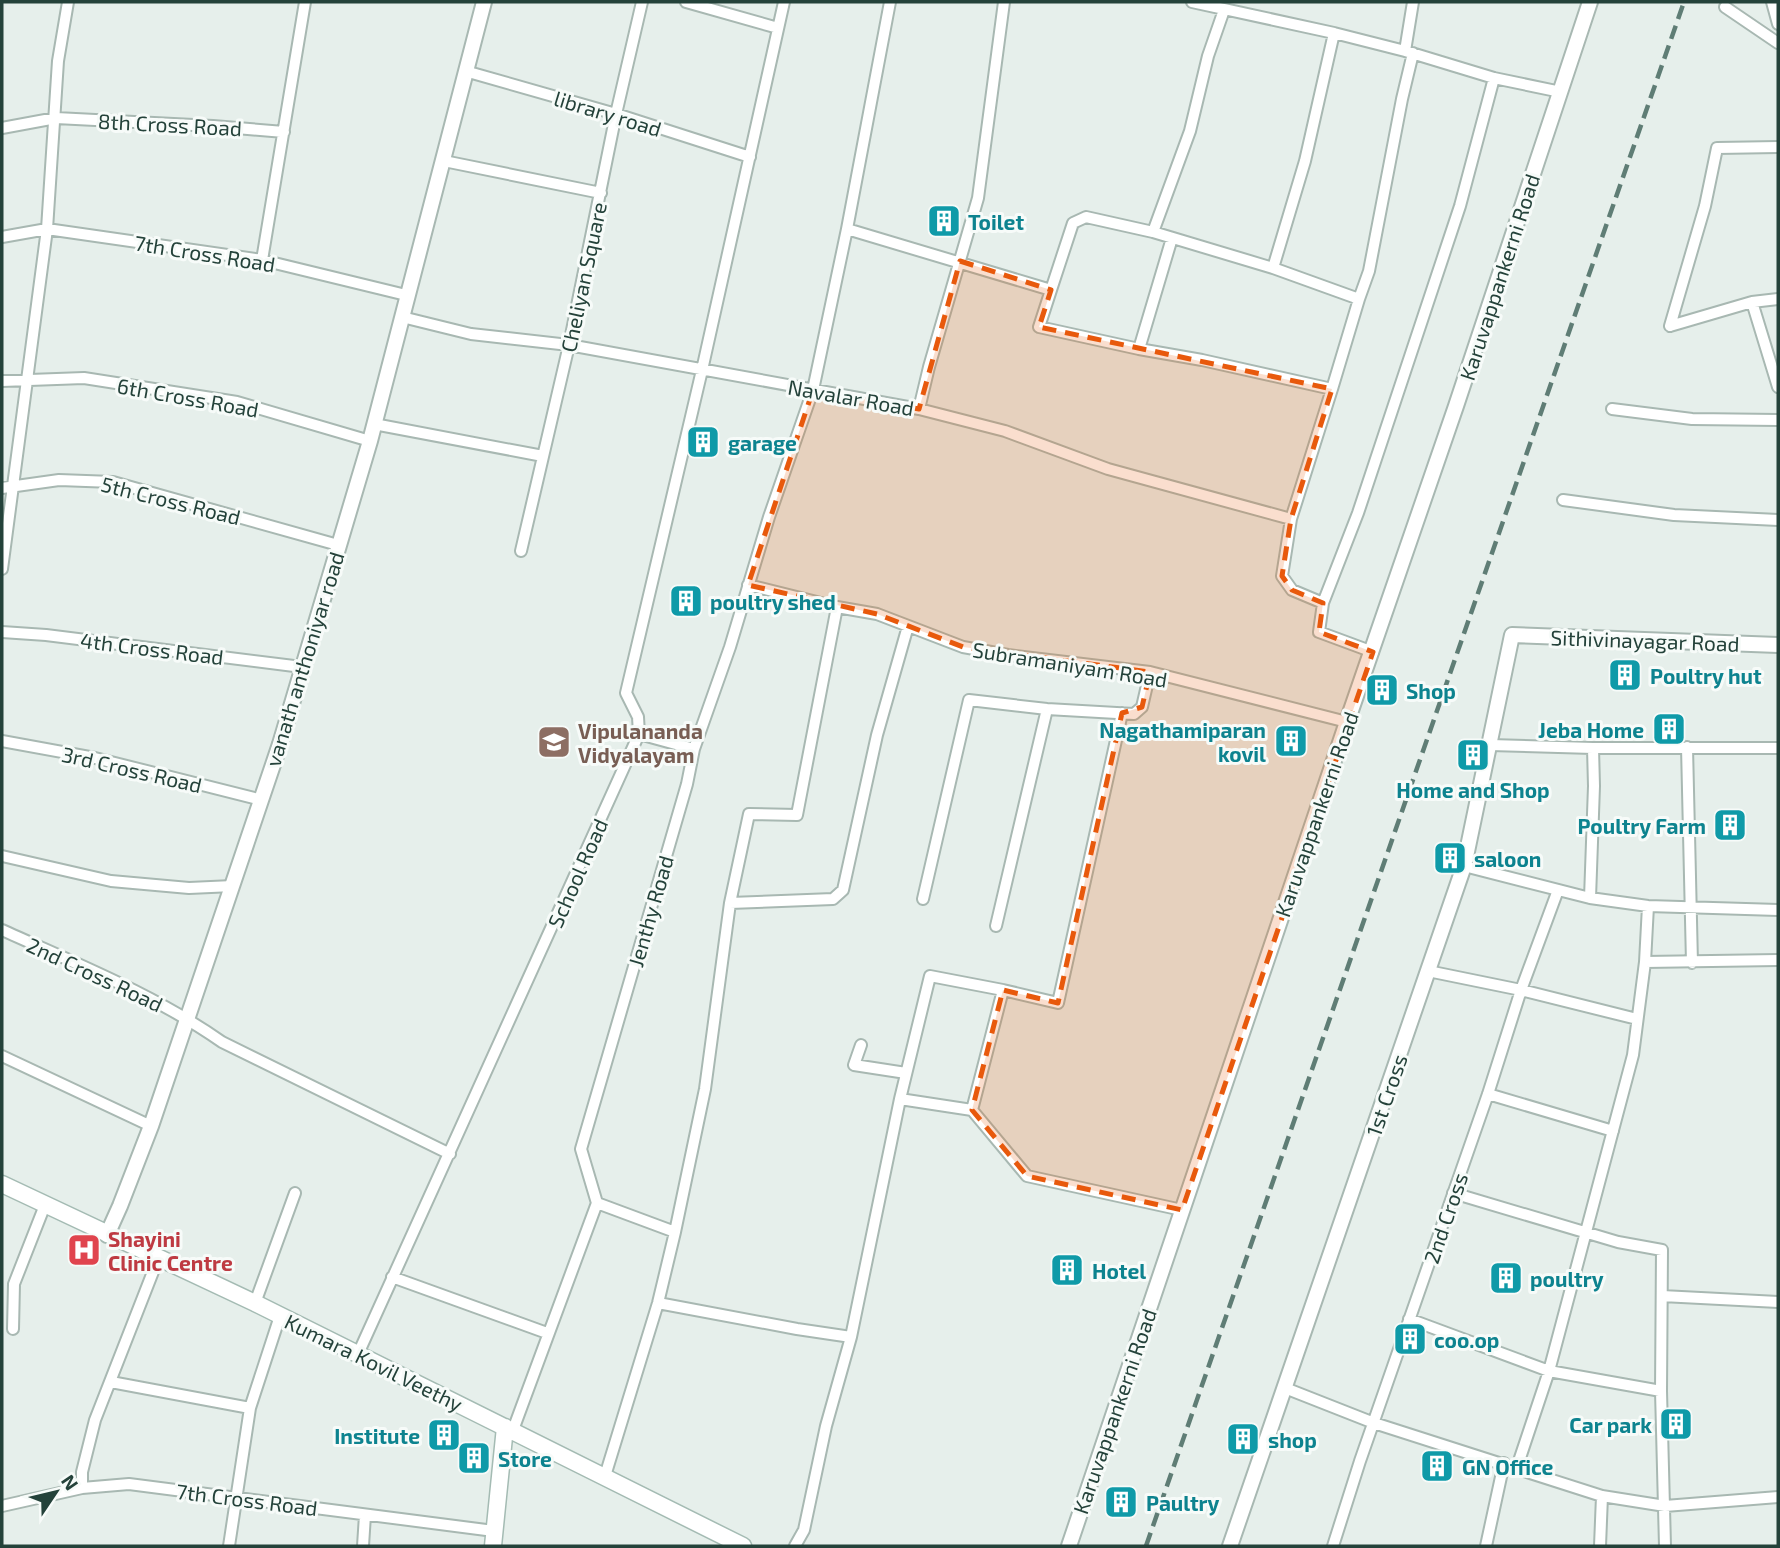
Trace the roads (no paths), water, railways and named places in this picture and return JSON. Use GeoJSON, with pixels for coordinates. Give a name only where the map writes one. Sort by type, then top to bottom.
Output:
{"type":"FeatureCollection","features":[{"type":"Feature","properties":{"kind":"main road","name":"Kumara Kovil Veethy"},"geometry":{"type":"LineString","coordinates":[[2,1184],[255,1303],[743,1546]]}},
{"type":"Feature","properties":{"kind":"main road"},"geometry":{"type":"LineString","coordinates":[[493,1539],[509,1428]]}},
{"type":"Feature","properties":{"kind":"street"},"geometry":{"type":"LineString","coordinates":[[2,569],[47,229],[58,61],[68,2]]}},
{"type":"Feature","properties":{"kind":"street"},"geometry":{"type":"LineString","coordinates":[[262,260],[305,2]]}},
{"type":"Feature","properties":{"kind":"street","name":"vanath anthoniyar road"},"geometry":{"type":"LineString","coordinates":[[107,1235],[151,1126],[262,800],[370,441],[484,2]]}},
{"type":"Feature","properties":{"kind":"street","name":"Cheliyan Square"},"geometry":{"type":"LineString","coordinates":[[521,551],[569,345],[616,114],[642,2]]}},
{"type":"Feature","properties":{"kind":"street"},"geometry":{"type":"LineString","coordinates":[[686,2],[778,27]]}},
{"type":"Feature","properties":{"kind":"street"},"geometry":{"type":"LineString","coordinates":[[694,749],[639,734],[638,718],[626,693],[784,2]]}},
{"type":"Feature","properties":{"kind":"street","name":"Jenthy Road"},"geometry":{"type":"LineString","coordinates":[[597,1203],[581,1149],[687,784],[694,749],[730,648],[748,585],[813,390],[848,229],[890,2]]}},
{"type":"Feature","properties":{"kind":"street"},"geometry":{"type":"LineString","coordinates":[[919,409],[978,198],[1004,2]]}},
{"type":"Feature","properties":{"kind":"street"},"geometry":{"type":"LineString","coordinates":[[1192,2],[1334,33],[1409,52],[1493,78],[1561,92]]}},
{"type":"Feature","properties":{"kind":"street"},"geometry":{"type":"LineString","coordinates":[[1323,603],[1292,590],[1282,576],[1291,519],[1369,271],[1402,99],[1413,2]]}},
{"type":"Feature","properties":{"kind":"street","name":"Karuvappankerni Road"},"geometry":{"type":"LineString","coordinates":[[1069,1546],[1373,652],[1590,2]]}},
{"type":"Feature","properties":{"kind":"street"},"geometry":{"type":"LineString","coordinates":[[1772,2],[1778,24]]}},
{"type":"Feature","properties":{"kind":"street"},"geometry":{"type":"LineString","coordinates":[[1724,6],[1778,43]]}},
{"type":"Feature","properties":{"kind":"street"},"geometry":{"type":"LineString","coordinates":[[1153,232],[1190,131],[1208,55],[1224,10]]}},
{"type":"Feature","properties":{"kind":"street"},"geometry":{"type":"LineString","coordinates":[[1273,268],[1305,161],[1334,33]]}},
{"type":"Feature","properties":{"kind":"street","name":"library road"},"geometry":{"type":"LineString","coordinates":[[465,71],[616,114],[750,157]]}},
{"type":"Feature","properties":{"kind":"street"},"geometry":{"type":"LineString","coordinates":[[1373,652],[1320,632],[1323,603],[1358,513],[1455,219],[1493,78]]}},
{"type":"Feature","properties":{"kind":"street","name":"8th Cross Road"},"geometry":{"type":"LineString","coordinates":[[2,128],[56,118],[284,132]]}},
{"type":"Feature","properties":{"kind":"street"},"geometry":{"type":"LineString","coordinates":[[1778,147],[1717,148],[1705,206],[1670,326],[1752,302],[1778,299]]}},
{"type":"Feature","properties":{"kind":"street"},"geometry":{"type":"LineString","coordinates":[[444,161],[601,193]]}},
{"type":"Feature","properties":{"kind":"street"},"geometry":{"type":"LineString","coordinates":[[1332,389],[1040,327],[1073,223],[1086,217],[1153,232],[1273,268],[1359,299]]}},
{"type":"Feature","properties":{"kind":"street","name":"7th Cross Road"},"geometry":{"type":"LineString","coordinates":[[2,237],[47,229],[262,260],[407,295]]}},
{"type":"Feature","properties":{"kind":"street"},"geometry":{"type":"LineString","coordinates":[[848,229],[1051,290]]}},
{"type":"Feature","properties":{"kind":"street"},"geometry":{"type":"LineString","coordinates":[[1139,349],[1172,238]]}},
{"type":"Feature","properties":{"kind":"street"},"geometry":{"type":"LineString","coordinates":[[1752,302],[1778,387]]}},
{"type":"Feature","properties":{"kind":"street","name":"Navalar Road"},"geometry":{"type":"LineString","coordinates":[[401,317],[471,334],[569,345],[919,409],[1005,431],[1108,469],[1291,519]]}},
{"type":"Feature","properties":{"kind":"street","name":"6th Cross Road"},"geometry":{"type":"LineString","coordinates":[[2,381],[84,379],[237,402],[370,441]]}},
{"type":"Feature","properties":{"kind":"street"},"geometry":{"type":"LineString","coordinates":[[1612,409],[1692,419],[1778,420]]}},
{"type":"Feature","properties":{"kind":"street"},"geometry":{"type":"LineString","coordinates":[[374,424],[543,456]]}},
{"type":"Feature","properties":{"kind":"street","name":"5th Cross Road"},"geometry":{"type":"LineString","coordinates":[[2,488],[59,480],[113,481],[338,545]]}},
{"type":"Feature","properties":{"kind":"street"},"geometry":{"type":"LineString","coordinates":[[1563,500],[1674,515],[1778,520]]}},
{"type":"Feature","properties":{"kind":"street","name":"Subramaniyam Road"},"geometry":{"type":"LineString","coordinates":[[748,585],[877,614],[963,647],[1008,655],[1150,671],[1347,722]]}},
{"type":"Feature","properties":{"kind":"street"},"geometry":{"type":"LineString","coordinates":[[606,1476],[658,1303],[675,1232],[705,1089],[730,903],[749,814],[797,815],[838,607]]}},
{"type":"Feature","properties":{"kind":"street"},"geometry":{"type":"LineString","coordinates":[[730,903],[833,900],[842,890],[877,735],[908,626]]}},
{"type":"Feature","properties":{"kind":"street","name":"4th Cross Road"},"geometry":{"type":"LineString","coordinates":[[2,632],[46,635],[302,667]]}},
{"type":"Feature","properties":{"kind":"street","name":"Sithivinayagar Road"},"geometry":{"type":"LineString","coordinates":[[1513,635],[1778,645]]}},
{"type":"Feature","properties":{"kind":"street","name":"1st Cross"},"geometry":{"type":"LineString","coordinates":[[1230,1546],[1464,866],[1513,635]]}},
{"type":"Feature","properties":{"kind":"street"},"geometry":{"type":"LineString","coordinates":[[923,899],[969,700],[1047,709],[1134,714],[1142,707],[1150,671]]}},
{"type":"Feature","properties":{"kind":"street"},"geometry":{"type":"LineString","coordinates":[[996,926],[1047,709]]}},
{"type":"Feature","properties":{"kind":"street"},"geometry":{"type":"LineString","coordinates":[[795,1546],[804,1530],[826,1426],[851,1337],[900,1099],[930,976],[1058,1003],[1122,713]]}},
{"type":"Feature","properties":{"kind":"street","name":"School Road"},"geometry":{"type":"LineString","coordinates":[[358,1354],[639,734]]}},
{"type":"Feature","properties":{"kind":"street","name":"3rd Cross Road"},"geometry":{"type":"LineString","coordinates":[[2,741],[95,758],[262,800]]}},
{"type":"Feature","properties":{"kind":"street"},"geometry":{"type":"LineString","coordinates":[[1490,745],[1778,748]]}},
{"type":"Feature","properties":{"kind":"street"},"geometry":{"type":"LineString","coordinates":[[1687,747],[1692,962]]}},
{"type":"Feature","properties":{"kind":"street"},"geometry":{"type":"LineString","coordinates":[[1590,898],[1593,748]]}},
{"type":"Feature","properties":{"kind":"street"},"geometry":{"type":"LineString","coordinates":[[2,856],[111,881],[189,888],[233,886]]}},
{"type":"Feature","properties":{"kind":"street"},"geometry":{"type":"LineString","coordinates":[[1464,866],[1590,898],[1648,906],[1778,910]]}},
{"type":"Feature","properties":{"kind":"street","name":"2nd Cross"},"geometry":{"type":"LineString","coordinates":[[1333,1546],[1521,990],[1558,890]]}},
{"type":"Feature","properties":{"kind":"street"},"geometry":{"type":"LineString","coordinates":[[1517,1467],[1549,1371],[1584,1231],[1633,1055],[1645,962],[1648,906]]}},
{"type":"Feature","properties":{"kind":"street","name":"2nd Cross Road"},"geometry":{"type":"LineString","coordinates":[[2,930],[188,1018],[222,1042],[450,1154]]}},
{"type":"Feature","properties":{"kind":"street"},"geometry":{"type":"LineString","coordinates":[[1645,962],[1778,961]]}},
{"type":"Feature","properties":{"kind":"street"},"geometry":{"type":"LineString","coordinates":[[1429,971],[1521,990],[1637,1019]]}},
{"type":"Feature","properties":{"kind":"street"},"geometry":{"type":"LineString","coordinates":[[972,1110],[1003,990]]}},
{"type":"Feature","properties":{"kind":"street"},"geometry":{"type":"LineString","coordinates":[[861,1045],[854,1065],[906,1073]]}},
{"type":"Feature","properties":{"kind":"street"},"geometry":{"type":"LineString","coordinates":[[2,1056],[151,1126]]}},
{"type":"Feature","properties":{"kind":"street"},"geometry":{"type":"LineString","coordinates":[[1488,1094],[1614,1131]]}},
{"type":"Feature","properties":{"kind":"street"},"geometry":{"type":"LineString","coordinates":[[900,1099],[972,1110],[1027,1176],[1182,1210]]}},
{"type":"Feature","properties":{"kind":"street"},"geometry":{"type":"LineString","coordinates":[[1453,1192],[1618,1242],[1662,1250],[1661,1391],[1665,1546]]}},
{"type":"Feature","properties":{"kind":"street"},"geometry":{"type":"LineString","coordinates":[[255,1303],[295,1193]]}},
{"type":"Feature","properties":{"kind":"street"},"geometry":{"type":"LineString","coordinates":[[509,1428],[597,1203],[675,1232]]}},
{"type":"Feature","properties":{"kind":"street"},"geometry":{"type":"LineString","coordinates":[[13,1329],[14,1284],[45,1205]]}},
{"type":"Feature","properties":{"kind":"street"},"geometry":{"type":"LineString","coordinates":[[82,1488],[82,1472],[95,1420],[158,1259]]}},
{"type":"Feature","properties":{"kind":"street"},"geometry":{"type":"LineString","coordinates":[[392,1277],[547,1333]]}},
{"type":"Feature","properties":{"kind":"street"},"geometry":{"type":"LineString","coordinates":[[1662,1296],[1778,1301]]}},
{"type":"Feature","properties":{"kind":"street"},"geometry":{"type":"LineString","coordinates":[[658,1303],[851,1337]]}},
{"type":"Feature","properties":{"kind":"street"},"geometry":{"type":"LineString","coordinates":[[229,1546],[250,1408],[280,1316]]}},
{"type":"Feature","properties":{"kind":"street"},"geometry":{"type":"LineString","coordinates":[[1409,1319],[1549,1371],[1661,1391]]}},
{"type":"Feature","properties":{"kind":"street"},"geometry":{"type":"LineString","coordinates":[[111,1382],[250,1408]]}},
{"type":"Feature","properties":{"kind":"street"},"geometry":{"type":"LineString","coordinates":[[1285,1388],[1374,1423],[1602,1496],[1665,1506],[1778,1497]]}},
{"type":"Feature","properties":{"kind":"street"},"geometry":{"type":"LineString","coordinates":[[1486,1546],[1504,1463]]}},
{"type":"Feature","properties":{"kind":"street","name":"7th Cross Road"},"geometry":{"type":"LineString","coordinates":[[2,1506],[82,1488],[129,1484],[366,1515],[493,1539]]}},
{"type":"Feature","properties":{"kind":"street"},"geometry":{"type":"LineString","coordinates":[[1600,1546],[1602,1496]]}},
{"type":"Feature","properties":{"kind":"street"},"geometry":{"type":"LineString","coordinates":[[363,1546],[366,1515]]}},
{"type":"Feature","properties":{"kind":"railway"},"geometry":{"type":"LineString","coordinates":[[1146,1546],[1684,2]]}},
{"type":"Feature","properties":{"kind":"place","name":"Toilet"},"geometry":{"type":"Point","coordinates":[944,221]}},
{"type":"Feature","properties":{"kind":"place","name":"garage"},"geometry":{"type":"Point","coordinates":[703,442]}},
{"type":"Feature","properties":{"kind":"place","name":"poultry shed"},"geometry":{"type":"Point","coordinates":[686,601]}},
{"type":"Feature","properties":{"kind":"place","name":"Poultry hut"},"geometry":{"type":"Point","coordinates":[1625,675]}},
{"type":"Feature","properties":{"kind":"place","name":"Shop"},"geometry":{"type":"Point","coordinates":[1382,690]}},
{"type":"Feature","properties":{"kind":"place","name":"Jeba Home"},"geometry":{"type":"Point","coordinates":[1669,729]}},
{"type":"Feature","properties":{"kind":"place","name":"Nagathamiparan kovil"},"geometry":{"type":"Point","coordinates":[1291,741]}},
{"type":"Feature","properties":{"kind":"place","name":"Vipulananda Vidyalayam"},"geometry":{"type":"Point","coordinates":[554,742]}},
{"type":"Feature","properties":{"kind":"place","name":"Home and Shop"},"geometry":{"type":"Point","coordinates":[1473,755]}},
{"type":"Feature","properties":{"kind":"place","name":"Poultry Farm"},"geometry":{"type":"Point","coordinates":[1730,825]}},
{"type":"Feature","properties":{"kind":"place","name":"saloon"},"geometry":{"type":"Point","coordinates":[1450,858]}},
{"type":"Feature","properties":{"kind":"place","name":"Shayini Clinic Centre"},"geometry":{"type":"Point","coordinates":[84,1250]}},
{"type":"Feature","properties":{"kind":"place","name":"Hotel"},"geometry":{"type":"Point","coordinates":[1067,1270]}},
{"type":"Feature","properties":{"kind":"place","name":"poultry"},"geometry":{"type":"Point","coordinates":[1506,1278]}},
{"type":"Feature","properties":{"kind":"place","name":"coo.op"},"geometry":{"type":"Point","coordinates":[1410,1339]}},
{"type":"Feature","properties":{"kind":"place","name":"Car park"},"geometry":{"type":"Point","coordinates":[1676,1424]}},
{"type":"Feature","properties":{"kind":"place","name":"Institute"},"geometry":{"type":"Point","coordinates":[444,1435]}},
{"type":"Feature","properties":{"kind":"place","name":"shop"},"geometry":{"type":"Point","coordinates":[1243,1439]}},
{"type":"Feature","properties":{"kind":"place","name":"Store"},"geometry":{"type":"Point","coordinates":[474,1458]}},
{"type":"Feature","properties":{"kind":"place","name":"GN Office"},"geometry":{"type":"Point","coordinates":[1437,1466]}},
{"type":"Feature","properties":{"kind":"place","name":"Paultry"},"geometry":{"type":"Point","coordinates":[1121,1502]}}]}
